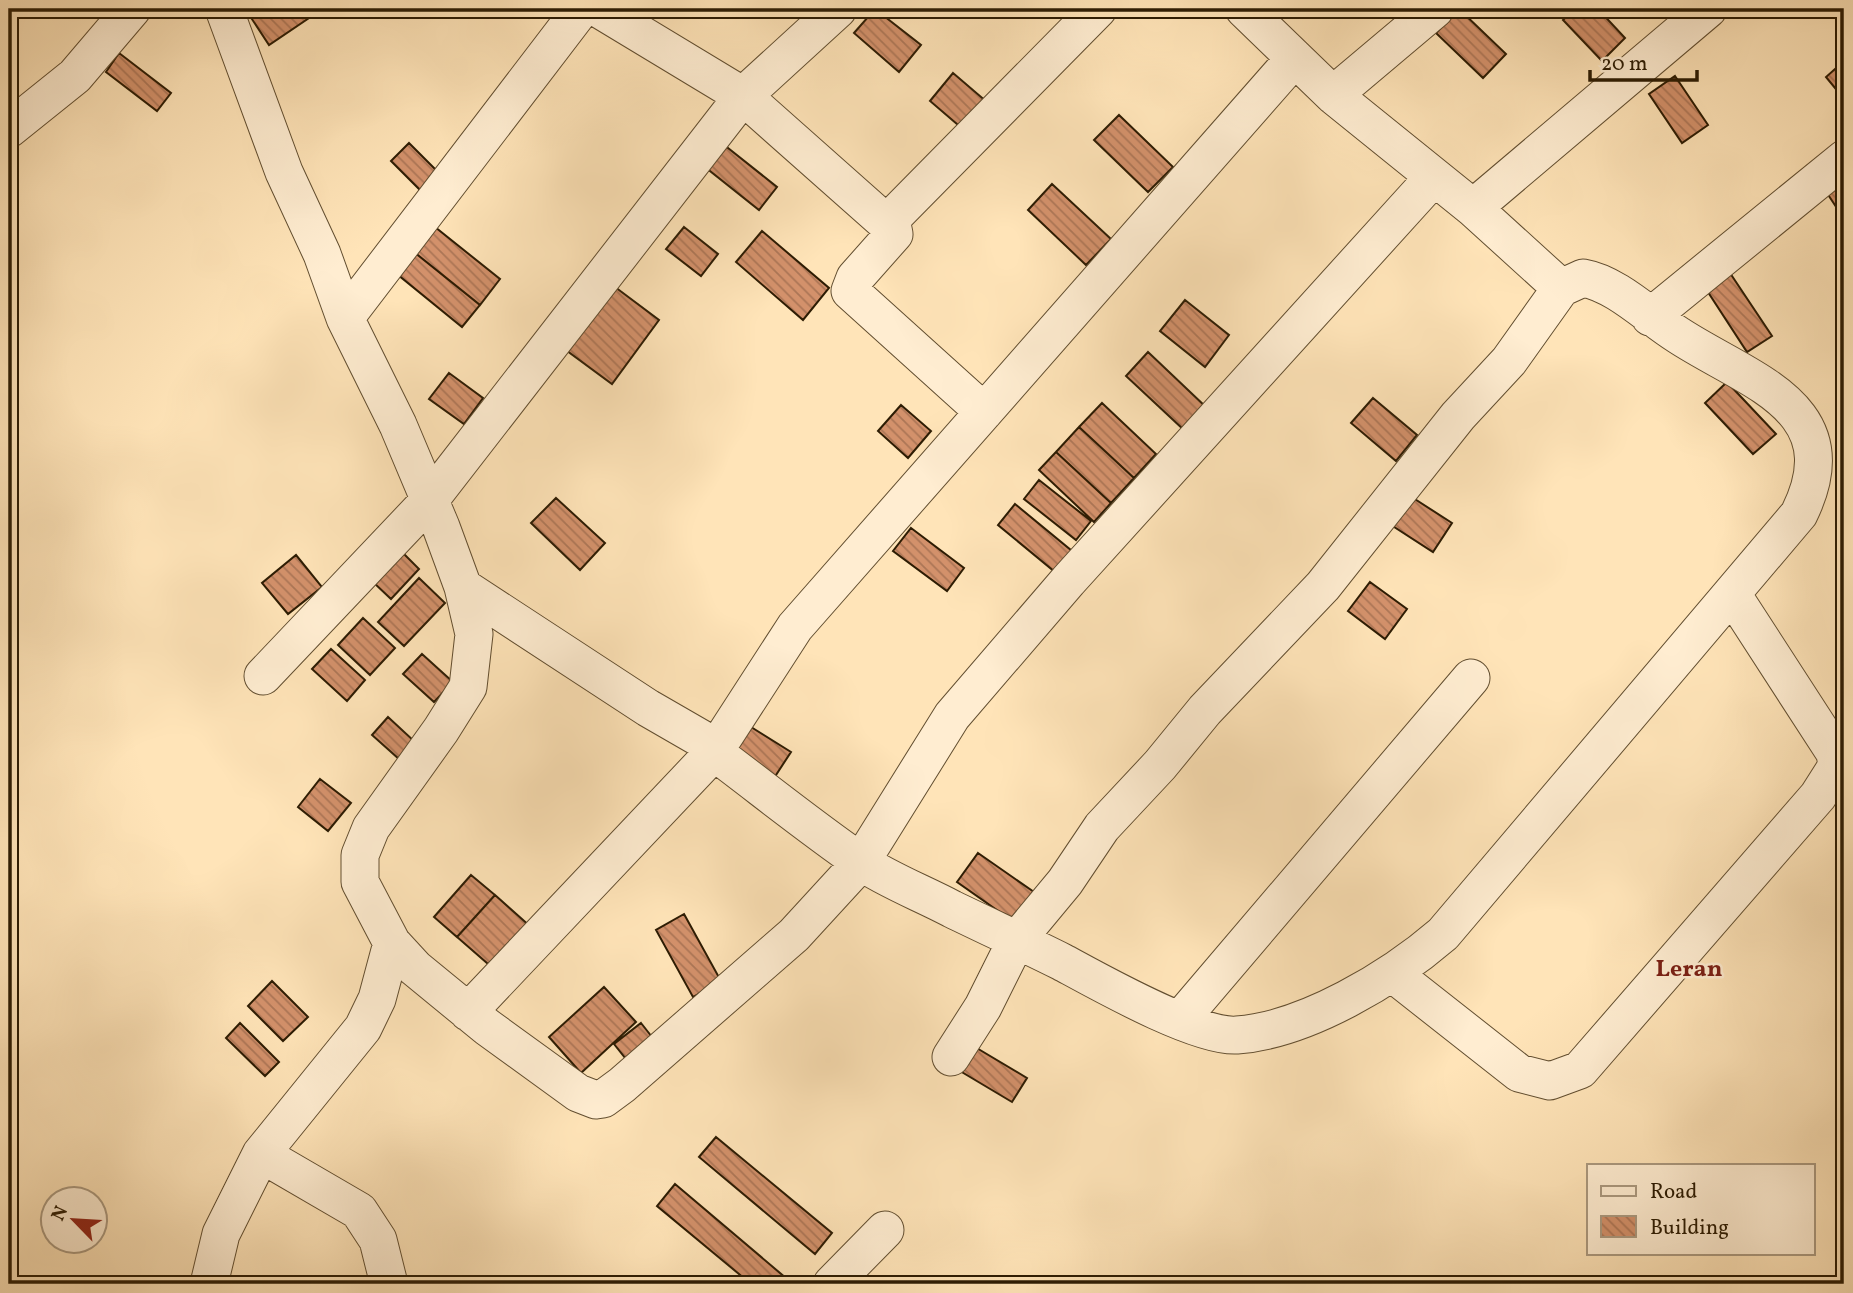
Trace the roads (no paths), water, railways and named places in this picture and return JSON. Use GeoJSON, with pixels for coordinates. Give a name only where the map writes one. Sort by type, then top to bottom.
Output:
{"type":"FeatureCollection","features":[{"type":"Feature","properties":{"kind":"street"},"geometry":{"type":"LineString","coordinates":[[9,129],[75,76],[132,9]]}},
{"type":"Feature","properties":{"kind":"street"},"geometry":{"type":"LineString","coordinates":[[345,318],[580,9]]}},
{"type":"Feature","properties":{"kind":"street"},"geometry":{"type":"LineString","coordinates":[[599,9],[743,96],[887,223],[894,234],[855,278],[850,291],[984,412]]}},
{"type":"Feature","properties":{"kind":"street"},"geometry":{"type":"LineString","coordinates":[[263,676],[429,501],[743,96],[838,9]]}},
{"type":"Feature","properties":{"kind":"street"},"geometry":{"type":"LineString","coordinates":[[887,223],[1098,9]]}},
{"type":"Feature","properties":{"kind":"street"},"geometry":{"type":"LineString","coordinates":[[1244,9],[1293,60],[1473,208],[1561,288]]}},
{"type":"Feature","properties":{"kind":"street"},"geometry":{"type":"LineString","coordinates":[[1334,95],[1435,9]]}},
{"type":"Feature","properties":{"kind":"street"},"geometry":{"type":"LineString","coordinates":[[1473,208],[1708,9]]}},
{"type":"Feature","properties":{"kind":"street"},"geometry":{"type":"LineString","coordinates":[[230,13],[284,172],[322,254],[345,318],[398,425],[463,587],[474,634],[468,687],[441,730],[370,828],[360,855],[360,882],[392,943],[415,968],[468,1012],[578,1093],[596,1100],[603,1099],[794,935],[861,862],[952,716],[1068,581],[1434,177]]}},
{"type":"Feature","properties":{"kind":"street"},"geometry":{"type":"LineString","coordinates":[[468,1012],[714,752],[795,628],[1293,60]]}},
{"type":"Feature","properties":{"kind":"street"},"geometry":{"type":"LineString","coordinates":[[1650,317],[1844,159]]}},
{"type":"Feature","properties":{"kind":"street"},"geometry":{"type":"LineString","coordinates":[[463,587],[648,708],[700,738],[714,752],[861,862],[1016,941],[1180,1020],[1236,1036],[1293,1022],[1346,999],[1392,973],[1443,934],[1799,514],[1811,489],[1813,445],[1801,417],[1775,390],[1650,317],[1594,280],[1583,278],[1561,288],[1509,361],[1458,416],[1323,586],[1205,710],[1160,765],[1102,827],[1065,882],[1016,941],[983,1007],[951,1057]]}},
{"type":"Feature","properties":{"kind":"street"},"geometry":{"type":"LineString","coordinates":[[1392,973],[1519,1073],[1549,1081],[1580,1070],[1818,796],[1837,766],[1835,753],[1732,594]]}},
{"type":"Feature","properties":{"kind":"street"},"geometry":{"type":"LineString","coordinates":[[1180,1020],[1471,678]]}},
{"type":"Feature","properties":{"kind":"street"},"geometry":{"type":"LineString","coordinates":[[209,1284],[220,1234],[261,1154],[363,1028],[377,999],[392,943]]}},
{"type":"Feature","properties":{"kind":"street"},"geometry":{"type":"LineString","coordinates":[[261,1154],[359,1211],[378,1240],[388,1284]]}},
{"type":"Feature","properties":{"kind":"street"},"geometry":{"type":"LineString","coordinates":[[832,1284],[885,1230]]}},
{"type":"Feature","properties":{"kind":"district","name":"Leran"},"geometry":{"type":"Point","coordinates":[1689,968]}}]}
